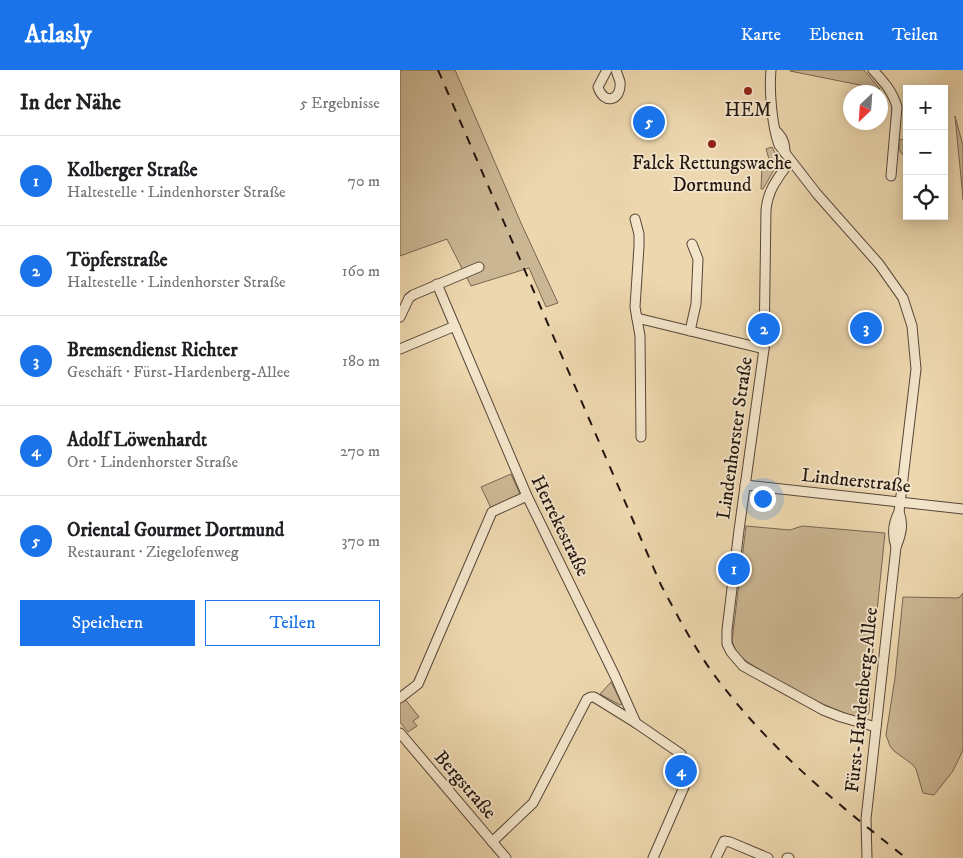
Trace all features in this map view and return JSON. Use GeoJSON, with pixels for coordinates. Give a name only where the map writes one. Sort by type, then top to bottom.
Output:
{"type":"FeatureCollection","features":[{"type":"Feature","properties":{"kind":"street"},"geometry":{"type":"LineString","coordinates":[[607,70],[598,87],[600,94],[605,98],[611,99],[619,91],[620,82],[616,70]]}},
{"type":"Feature","properties":{"kind":"street"},"geometry":{"type":"LineString","coordinates":[[772,70],[770,83],[776,138],[779,146],[788,157]]}},
{"type":"Feature","properties":{"kind":"street"},"geometry":{"type":"LineString","coordinates":[[873,70],[889,88],[897,107],[891,176]]}},
{"type":"Feature","properties":{"kind":"street","name":"Lindenhorster Straße"},"geometry":{"type":"LineString","coordinates":[[788,157],[767,196],[764,348],[745,485],[727,630],[727,644],[734,658],[749,670],[824,710],[841,717],[876,726]]}},
{"type":"Feature","properties":{"kind":"street","name":"Fürst-Hardenberg-Allee"},"geometry":{"type":"LineString","coordinates":[[788,157],[879,264],[902,298],[912,326],[916,369],[899,512],[902,520],[900,538],[896,546],[866,819],[867,858]]}},
{"type":"Feature","properties":{"kind":"street"},"geometry":{"type":"LineString","coordinates":[[634,218],[639,234],[635,307],[640,336],[641,436]]}},
{"type":"Feature","properties":{"kind":"street"},"geometry":{"type":"LineString","coordinates":[[690,331],[696,304],[698,258],[692,244]]}},
{"type":"Feature","properties":{"kind":"street"},"geometry":{"type":"LineString","coordinates":[[400,317],[403,303],[413,295],[479,266]]}},
{"type":"Feature","properties":{"kind":"street","name":"Herrekestraße"},"geometry":{"type":"LineString","coordinates":[[437,284],[527,496],[636,723]]}},
{"type":"Feature","properties":{"kind":"street"},"geometry":{"type":"LineString","coordinates":[[637,318],[764,348]]}},
{"type":"Feature","properties":{"kind":"street"},"geometry":{"type":"LineString","coordinates":[[400,349],[455,326]]}},
{"type":"Feature","properties":{"kind":"street","name":"Lindnerstraße"},"geometry":{"type":"LineString","coordinates":[[745,485],[963,509]]}},
{"type":"Feature","properties":{"kind":"street"},"geometry":{"type":"LineString","coordinates":[[400,698],[418,684],[492,512],[527,496]]}},
{"type":"Feature","properties":{"kind":"street"},"geometry":{"type":"LineString","coordinates":[[492,842],[534,803],[587,699],[594,697],[636,723],[680,754],[684,761],[687,775],[684,787],[653,858]]}},
{"type":"Feature","properties":{"kind":"street","name":"Bergstraße"},"geometry":{"type":"LineString","coordinates":[[400,733],[492,842],[502,857]]}},
{"type":"Feature","properties":{"kind":"street"},"geometry":{"type":"LineString","coordinates":[[716,858],[724,841],[768,858]]}},
{"type":"Feature","properties":{"kind":"shaded area"},"geometry":{"type":"Polygon","coordinates":[[[400,70],[455,70],[558,303],[546,307],[529,268],[471,286],[447,239],[400,256],[400,70]]]}},
{"type":"Feature","properties":{"kind":"shaded area"},"geometry":{"type":"Polygon","coordinates":[[[864,70],[877,85],[860,85],[790,71],[864,70]]]}},
{"type":"Feature","properties":{"kind":"shaded area"},"geometry":{"type":"Polygon","coordinates":[[[955,116],[963,146],[963,198],[955,116]]]}},
{"type":"Feature","properties":{"kind":"shaded area"},"geometry":{"type":"Polygon","coordinates":[[[903,139],[903,154],[899,149],[899,140],[903,139]]]}},
{"type":"Feature","properties":{"kind":"shaded area"},"geometry":{"type":"Polygon","coordinates":[[[772,147],[779,161],[763,189],[761,189],[762,166],[769,159],[766,149],[772,147]]]}},
{"type":"Feature","properties":{"kind":"shaded area"},"geometry":{"type":"Polygon","coordinates":[[[511,474],[520,494],[491,508],[481,487],[511,474]]]}},
{"type":"Feature","properties":{"kind":"shaded area"},"geometry":{"type":"Polygon","coordinates":[[[746,526],[790,530],[802,526],[885,533],[870,679],[869,713],[867,715],[859,717],[849,715],[816,701],[747,662],[736,652],[732,641],[746,526]]]}},
{"type":"Feature","properties":{"kind":"shaded area"},"geometry":{"type":"Polygon","coordinates":[[[963,593],[963,750],[953,771],[934,795],[923,793],[916,769],[894,751],[886,735],[895,678],[903,597],[957,598],[963,593]]]}},
{"type":"Feature","properties":{"kind":"shaded area"},"geometry":{"type":"Polygon","coordinates":[[[611,682],[622,704],[620,705],[600,694],[611,682]]]}},
{"type":"Feature","properties":{"kind":"shaded area"},"geometry":{"type":"Polygon","coordinates":[[[405,699],[419,717],[413,721],[417,726],[408,732],[400,722],[400,702],[405,699]]]}},
{"type":"Feature","properties":{"kind":"railway"},"geometry":{"type":"LineString","coordinates":[[438,70],[661,585],[688,634],[718,680],[739,706],[783,753],[854,817],[906,858]]}},
{"type":"Feature","properties":{"kind":"place","name":"HEM"},"geometry":{"type":"Point","coordinates":[748,91]}},
{"type":"Feature","properties":{"kind":"place","name":"Oriental Gourmet Dortmund"},"geometry":{"type":"Point","coordinates":[649,122]}},
{"type":"Feature","properties":{"kind":"place","name":"Falck Rettungswache Dortmund"},"geometry":{"type":"Point","coordinates":[712,144]}},
{"type":"Feature","properties":{"kind":"place","name":"Bremsendienst Richter"},"geometry":{"type":"Point","coordinates":[866,328]}},
{"type":"Feature","properties":{"kind":"place","name":"Töpferstraße"},"geometry":{"type":"Point","coordinates":[764,329]}},
{"type":"Feature","properties":{"kind":"place","name":"Kolberger Straße"},"geometry":{"type":"Point","coordinates":[734,569]}},
{"type":"Feature","properties":{"kind":"place","name":"Adolf Löwenhardt"},"geometry":{"type":"Point","coordinates":[681,771]}}]}
